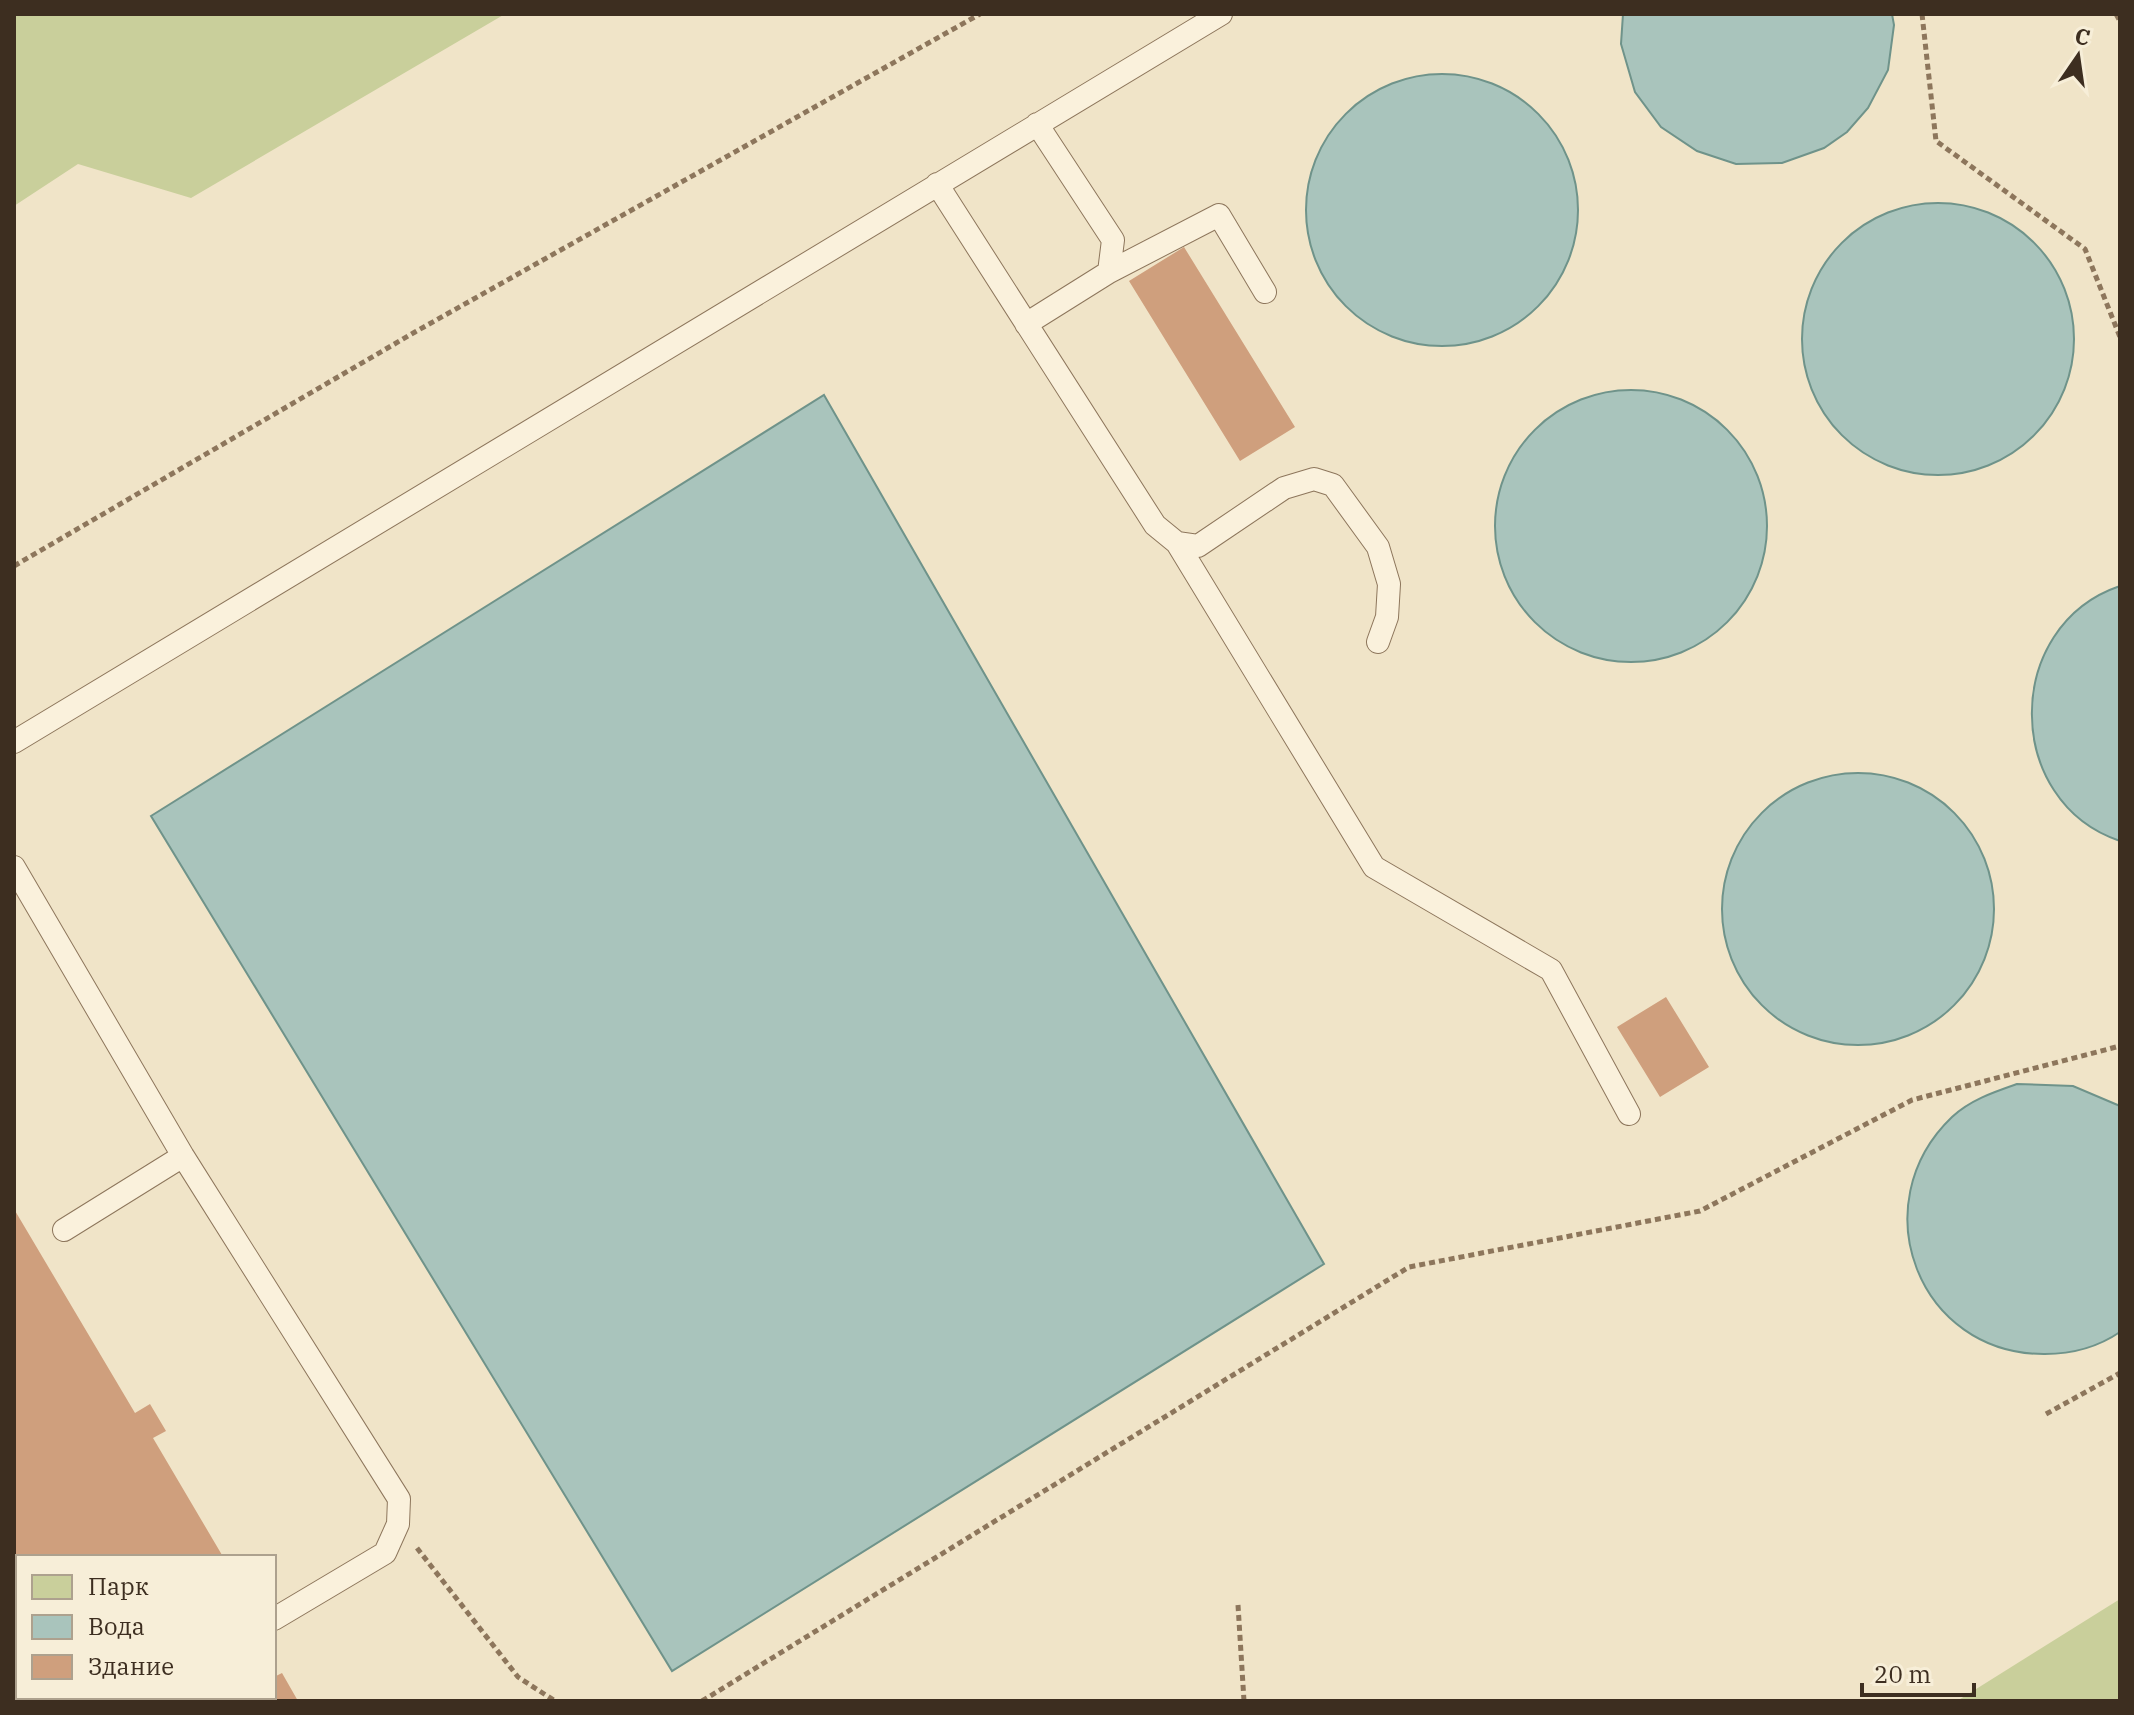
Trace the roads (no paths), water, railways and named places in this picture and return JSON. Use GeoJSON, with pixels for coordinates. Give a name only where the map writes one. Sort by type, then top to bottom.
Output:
{"type":"FeatureCollection","features":[{"type":"Feature","properties":{"kind":"lane"},"geometry":{"type":"LineString","coordinates":[[14,742],[1221,14]]}},
{"type":"Feature","properties":{"kind":"lane"},"geometry":{"type":"LineString","coordinates":[[1037,124],[1113,240],[1109,272]]}},
{"type":"Feature","properties":{"kind":"lane"},"geometry":{"type":"LineString","coordinates":[[937,184],[1155,525],[1177,543],[1374,867],[1551,970],[1629,1114]]}},
{"type":"Feature","properties":{"kind":"lane"},"geometry":{"type":"LineString","coordinates":[[1026,324],[1109,272],[1219,215],[1265,292]]}},
{"type":"Feature","properties":{"kind":"lane"},"geometry":{"type":"LineString","coordinates":[[1177,543],[1198,546],[1284,488],[1314,479],[1333,485],[1378,547],[1389,584],[1387,617],[1378,642]]}},
{"type":"Feature","properties":{"kind":"lane"},"geometry":{"type":"LineString","coordinates":[[14,867],[183,1156],[399,1499],[398,1524],[385,1553],[276,1618]]}},
{"type":"Feature","properties":{"kind":"lane"},"geometry":{"type":"LineString","coordinates":[[64,1230],[183,1156]]}},
{"type":"Feature","properties":{"kind":"water"},"geometry":{"type":"Polygon","coordinates":[[[1623,14],[1892,14],[1894,25],[1888,70],[1868,108],[1847,132],[1824,148],[1782,163],[1736,164],[1697,151],[1661,127],[1635,92],[1621,44],[1623,14]]]}},
{"type":"Feature","properties":{"kind":"water"},"geometry":{"type":"Polygon","coordinates":[[[1442,74],[1481,80],[1506,90],[1538,114],[1555,135],[1567,158],[1575,184],[1578,210],[1572,249],[1562,274],[1538,306],[1517,323],[1494,335],[1468,343],[1442,346],[1403,340],[1378,330],[1346,306],[1329,285],[1317,262],[1309,236],[1306,210],[1312,171],[1322,146],[1346,114],[1367,97],[1390,85],[1416,77],[1442,74]]]}},
{"type":"Feature","properties":{"kind":"water"},"geometry":{"type":"Polygon","coordinates":[[[1938,203],[1977,209],[2002,219],[2034,243],[2051,264],[2063,287],[2071,313],[2074,339],[2068,378],[2058,403],[2034,435],[2013,452],[1990,464],[1964,472],[1938,475],[1899,469],[1874,459],[1842,435],[1825,414],[1813,391],[1805,365],[1802,339],[1808,300],[1818,275],[1842,243],[1863,226],[1886,214],[1912,206],[1938,203]]]}},
{"type":"Feature","properties":{"kind":"water"},"geometry":{"type":"Polygon","coordinates":[[[1631,390],[1670,396],[1695,406],[1727,430],[1744,451],[1756,474],[1764,500],[1767,526],[1761,565],[1751,590],[1727,622],[1706,639],[1683,651],[1657,659],[1631,662],[1592,656],[1567,646],[1535,622],[1518,601],[1506,578],[1498,552],[1495,526],[1501,487],[1511,462],[1535,430],[1556,413],[1579,401],[1605,393],[1631,390]]]}},
{"type":"Feature","properties":{"kind":"water"},"geometry":{"type":"Polygon","coordinates":[[[824,395],[1324,1264],[672,1671],[151,816],[824,395]]]}},
{"type":"Feature","properties":{"kind":"water"},"geometry":{"type":"Polygon","coordinates":[[[2120,586],[2120,841],[2082,820],[2054,790],[2037,754],[2032,714],[2037,674],[2054,637],[2081,607],[2120,586]]]}},
{"type":"Feature","properties":{"kind":"water"},"geometry":{"type":"Polygon","coordinates":[[[1858,773],[1897,779],[1922,789],[1954,813],[1971,834],[1983,857],[1991,883],[1994,909],[1988,948],[1978,973],[1954,1005],[1933,1022],[1910,1034],[1884,1042],[1858,1045],[1819,1039],[1794,1029],[1762,1005],[1745,984],[1733,961],[1725,935],[1722,909],[1728,870],[1738,845],[1762,813],[1783,796],[1806,784],[1832,776],[1858,773]]]}},
{"type":"Feature","properties":{"kind":"water"},"geometry":{"type":"Polygon","coordinates":[[[2017,1084],[2073,1086],[2120,1106],[2120,1332],[2093,1346],[2065,1353],[2045,1354],[2001,1348],[1964,1330],[1936,1302],[1917,1268],[1908,1230],[1910,1191],[1925,1152],[1959,1111],[1983,1097],[2017,1084]]]}}]}
